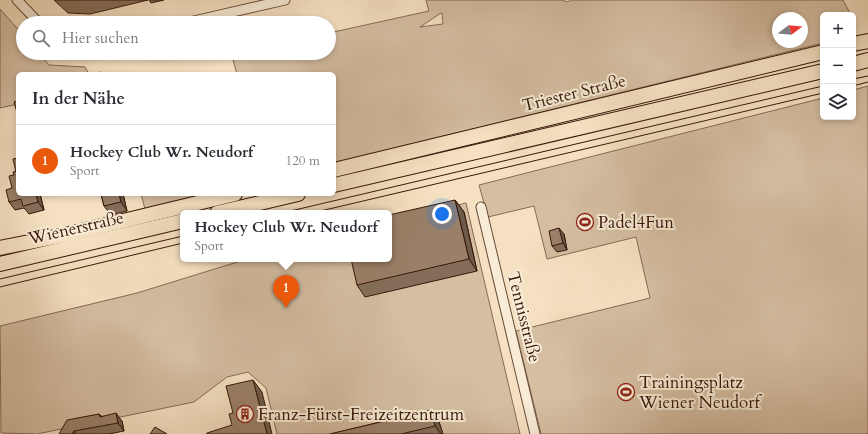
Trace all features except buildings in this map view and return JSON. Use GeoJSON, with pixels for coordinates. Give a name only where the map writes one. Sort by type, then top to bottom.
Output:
{"type":"FeatureCollection","features":[{"type":"Feature","properties":{"kind":"main road"},"geometry":{"type":"LineString","coordinates":[[856,43],[868,41]]}},
{"type":"Feature","properties":{"kind":"main road","name":"Triester Straße"},"geometry":{"type":"LineString","coordinates":[[336,170],[820,53]]}},
{"type":"Feature","properties":{"kind":"main road"},"geometry":{"type":"LineString","coordinates":[[856,63],[868,60]]}},
{"type":"Feature","properties":{"kind":"main road","name":"Triester Straße"},"geometry":{"type":"LineString","coordinates":[[336,186],[820,72]]}},
{"type":"Feature","properties":{"kind":"main road","name":"Wienerstraße"},"geometry":{"type":"LineString","coordinates":[[0,248],[50,238],[226,196]]}},
{"type":"Feature","properties":{"kind":"main road"},"geometry":{"type":"LineString","coordinates":[[230,210],[289,196]]}},
{"type":"Feature","properties":{"kind":"main road","name":"Wienerstraße"},"geometry":{"type":"LineString","coordinates":[[0,264],[180,222]]}},
{"type":"Feature","properties":{"kind":"street"},"geometry":{"type":"LineString","coordinates":[[17,0],[32,16]]}},
{"type":"Feature","properties":{"kind":"street"},"geometry":{"type":"LineString","coordinates":[[215,16],[285,0]]}},
{"type":"Feature","properties":{"kind":"street","name":"Tennisstraße"},"geometry":{"type":"LineString","coordinates":[[481,207],[535,434]]}},
{"type":"Feature","properties":{"kind":"shaded area"},"geometry":{"type":"Polygon","coordinates":[[[426,0],[561,0],[568,2],[570,0],[843,0],[849,12],[820,12],[820,44],[808,47],[808,12],[772,12],[772,48],[803,48],[336,163],[336,72],[236,72],[233,60],[336,60],[336,31],[429,11],[426,0]],[[441,13],[420,27],[443,24],[442,13],[441,13]]]}},
{"type":"Feature","properties":{"kind":"shaded area"},"geometry":{"type":"Polygon","coordinates":[[[0,9],[16,27],[16,60],[45,60],[49,65],[85,67],[88,72],[16,72],[16,104],[0,108],[0,9]]]}},
{"type":"Feature","properties":{"kind":"shaded area"},"geometry":{"type":"Polygon","coordinates":[[[868,86],[868,434],[541,434],[516,331],[650,298],[636,237],[547,259],[534,206],[488,217],[479,185],[820,99],[820,120],[856,120],[856,89],[868,86]]]}},
{"type":"Feature","properties":{"kind":"shaded area"},"geometry":{"type":"Polygon","coordinates":[[[142,196],[197,196],[145,209],[142,196]]]}},
{"type":"Feature","properties":{"kind":"shaded area"},"geometry":{"type":"Polygon","coordinates":[[[466,203],[520,434],[277,434],[266,388],[248,372],[227,377],[194,402],[37,434],[1,433],[0,326],[137,293],[237,262],[392,262],[392,222],[466,203]]]}},
{"type":"Feature","properties":{"kind":"tram line"},"geometry":{"type":"LineString","coordinates":[[856,78],[868,76]]}},
{"type":"Feature","properties":{"kind":"tram line"},"geometry":{"type":"LineString","coordinates":[[856,85],[868,82]]}},
{"type":"Feature","properties":{"kind":"tram line"},"geometry":{"type":"LineString","coordinates":[[295,210],[820,87]]}},
{"type":"Feature","properties":{"kind":"tram line"},"geometry":{"type":"LineString","coordinates":[[325,210],[820,94]]}},
{"type":"Feature","properties":{"kind":"tram line"},"geometry":{"type":"LineString","coordinates":[[0,279],[180,237]]}},
{"type":"Feature","properties":{"kind":"tram line"},"geometry":{"type":"LineString","coordinates":[[0,287],[180,244]]}},
{"type":"Feature","properties":{"kind":"place","name":"Padel4Fun"},"geometry":{"type":"Point","coordinates":[585,222]}},
{"type":"Feature","properties":{"kind":"place","name":"Hockey Club Wr. Neudorf"},"geometry":{"type":"Point","coordinates":[286,308]}},
{"type":"Feature","properties":{"kind":"place","name":"Trainingsplatz Wiener Neudorf"},"geometry":{"type":"Point","coordinates":[626,392]}},
{"type":"Feature","properties":{"kind":"place","name":"Franz-Fürst-Freizeitzentrum"},"geometry":{"type":"Point","coordinates":[245,414]}}]}
